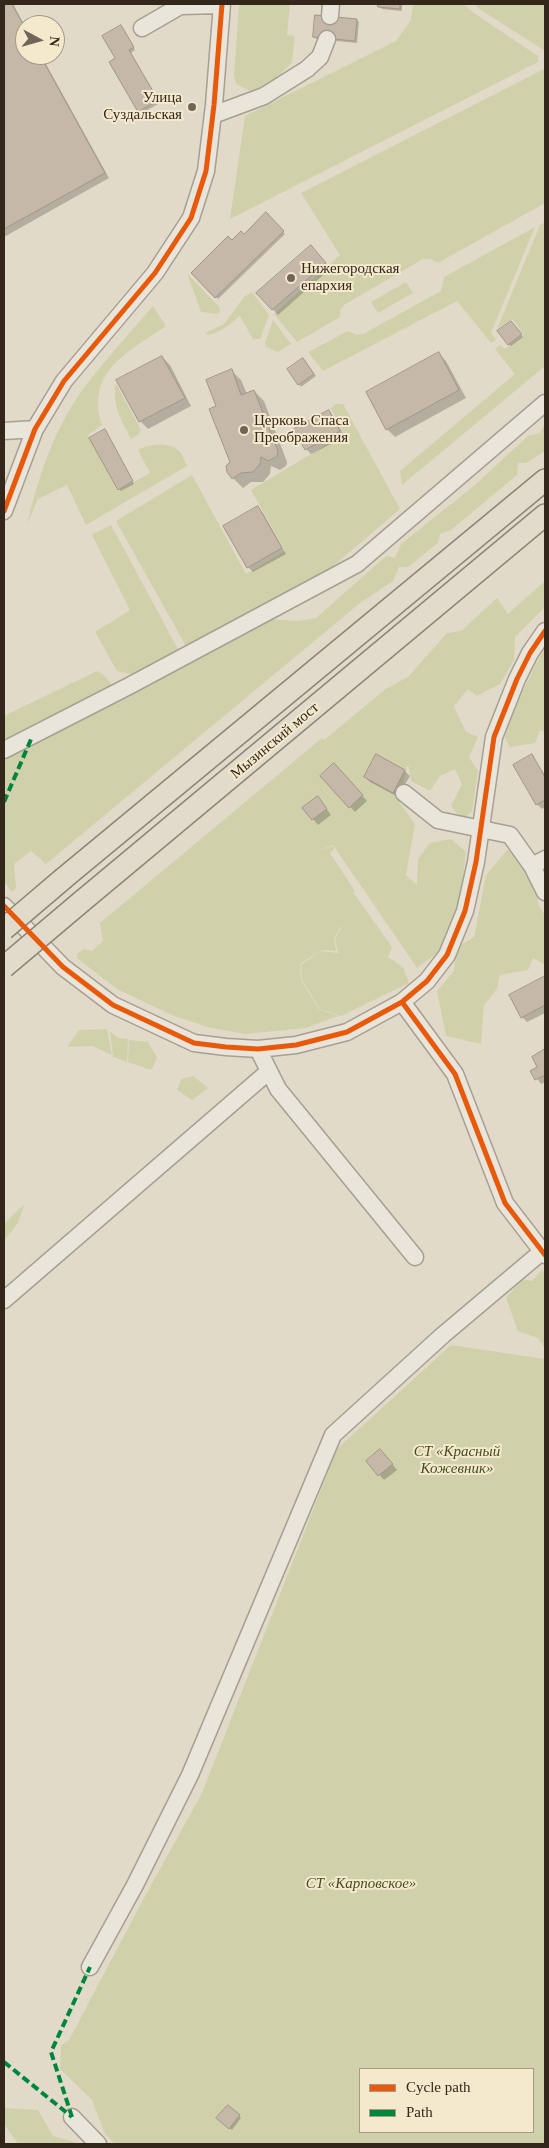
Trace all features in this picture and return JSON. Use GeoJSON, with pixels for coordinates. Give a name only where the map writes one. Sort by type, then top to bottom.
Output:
{"type":"FeatureCollection","features":[{"type":"Feature","properties":{"kind":"main road","name":"Мызинский мост"},"geometry":{"type":"LineString","coordinates":[[4,929],[545,480]]}},
{"type":"Feature","properties":{"kind":"main road","name":"Мызинский мост"},"geometry":{"type":"LineString","coordinates":[[4,966],[545,515]]}},
{"type":"Feature","properties":{"kind":"street"},"geometry":{"type":"LineString","coordinates":[[4,511],[35,429],[64,381],[155,273],[191,218],[206,171],[213,115],[222,4],[180,6],[142,28]]}},
{"type":"Feature","properties":{"kind":"street"},"geometry":{"type":"LineString","coordinates":[[213,115],[264,96],[307,69],[320,57],[327,39]]}},
{"type":"Feature","properties":{"kind":"street"},"geometry":{"type":"LineString","coordinates":[[4,750],[129,686],[357,564],[545,403]]}},
{"type":"Feature","properties":{"kind":"street"},"geometry":{"type":"LineString","coordinates":[[4,431],[35,429]]}},
{"type":"Feature","properties":{"kind":"street"},"geometry":{"type":"LineString","coordinates":[[4,906],[63,967],[113,1005],[194,1043],[226,1048],[258,1049],[296,1045],[347,1032],[402,1002],[427,981],[447,956],[465,910],[476,862],[479,830],[494,737],[517,679],[530,653],[545,631]]}},
{"type":"Feature","properties":{"kind":"street"},"geometry":{"type":"LineString","coordinates":[[404,794],[438,820],[510,835],[539,862],[545,892]]}},
{"type":"Feature","properties":{"kind":"street"},"geometry":{"type":"LineString","coordinates":[[90,1967],[135,1885],[190,1775],[333,1436],[443,1334],[544,1252],[505,1203],[455,1074],[402,1002]]}},
{"type":"Feature","properties":{"kind":"street"},"geometry":{"type":"LineString","coordinates":[[258,1049],[278,1089],[415,1258]]}},
{"type":"Feature","properties":{"kind":"street"},"geometry":{"type":"LineString","coordinates":[[4,1300],[268,1072]]}},
{"type":"Feature","properties":{"kind":"street"},"geometry":{"type":"LineString","coordinates":[[72,2117],[98,2144]]}},
{"type":"Feature","properties":{"kind":"green space"},"geometry":{"type":"Polygon","coordinates":[[[239,4],[290,4],[287,35],[295,36],[292,62],[273,82],[251,91],[236,84],[234,75],[239,4]]]}},
{"type":"Feature","properties":{"kind":"green space"},"geometry":{"type":"Polygon","coordinates":[[[413,4],[464,4],[474,13],[538,56],[538,62],[230,219],[245,116],[396,41],[411,20],[413,4]]]}},
{"type":"Feature","properties":{"kind":"green space"},"geometry":{"type":"Polygon","coordinates":[[[474,4],[545,4],[545,51],[478,8],[474,4]]]}},
{"type":"Feature","properties":{"kind":"green space"},"geometry":{"type":"Polygon","coordinates":[[[544,69],[545,203],[438,263],[431,259],[423,259],[344,305],[340,310],[340,317],[297,342],[274,314],[340,255],[301,193],[544,69]]]}},
{"type":"Feature","properties":{"kind":"green space"},"geometry":{"type":"Polygon","coordinates":[[[545,222],[545,366],[402,485],[400,471],[515,374],[495,349],[500,345],[505,349],[524,334],[512,319],[497,329],[540,225],[545,222]]]}},
{"type":"Feature","properties":{"kind":"green space"},"geometry":{"type":"Polygon","coordinates":[[[535,227],[491,333],[496,340],[491,343],[457,301],[323,371],[308,352],[348,331],[357,335],[363,334],[441,291],[444,277],[535,227]]]}},
{"type":"Feature","properties":{"kind":"green space"},"geometry":{"type":"Polygon","coordinates":[[[187,273],[220,308],[219,314],[201,312],[187,273]]]}},
{"type":"Feature","properties":{"kind":"green space"},"geometry":{"type":"Polygon","coordinates":[[[406,282],[413,293],[378,313],[371,302],[406,282]]]}},
{"type":"Feature","properties":{"kind":"green space"},"geometry":{"type":"Polygon","coordinates":[[[252,292],[269,315],[260,339],[253,339],[240,316],[221,330],[207,335],[205,333],[224,324],[244,297],[252,292]]]}},
{"type":"Feature","properties":{"kind":"green space"},"geometry":{"type":"Polygon","coordinates":[[[153,306],[166,326],[113,365],[99,391],[98,407],[102,425],[88,435],[118,491],[150,473],[138,450],[143,448],[154,445],[170,446],[180,452],[187,466],[86,525],[67,485],[38,499],[27,524],[49,452],[65,417],[86,385],[153,306]]]}},
{"type":"Feature","properties":{"kind":"green space"},"geometry":{"type":"Polygon","coordinates":[[[273,320],[291,344],[278,352],[266,347],[265,343],[273,320]]]}},
{"type":"Feature","properties":{"kind":"green space"},"geometry":{"type":"Polygon","coordinates":[[[116,383],[141,430],[139,434],[131,439],[116,405],[116,383]]]}},
{"type":"Feature","properties":{"kind":"green space"},"geometry":{"type":"Polygon","coordinates":[[[336,404],[343,404],[400,509],[331,568],[187,648],[116,521],[192,475],[246,574],[285,551],[251,490],[344,434],[331,408],[336,404]]]}},
{"type":"Feature","properties":{"kind":"green space"},"geometry":{"type":"Polygon","coordinates":[[[545,424],[545,451],[526,463],[518,463],[517,475],[451,530],[440,534],[438,543],[408,567],[399,567],[393,581],[360,603],[46,864],[31,851],[14,864],[16,888],[12,892],[4,882],[4,754],[269,619],[298,621],[316,618],[386,556],[395,558],[401,544],[475,485],[528,436],[540,433],[545,424]]]}},
{"type":"Feature","properties":{"kind":"green space"},"geometry":{"type":"Polygon","coordinates":[[[111,525],[179,651],[135,675],[117,671],[95,632],[130,610],[92,535],[111,525]]]}},
{"type":"Feature","properties":{"kind":"green space"},"geometry":{"type":"Polygon","coordinates":[[[545,581],[545,607],[515,637],[514,660],[500,684],[477,696],[468,689],[454,706],[466,732],[478,737],[469,757],[478,771],[472,811],[463,821],[451,806],[462,784],[455,769],[440,776],[430,791],[411,781],[408,764],[399,802],[415,824],[406,875],[417,885],[418,859],[430,843],[451,839],[466,852],[456,917],[452,929],[439,951],[417,968],[333,845],[313,853],[333,846],[334,849],[330,853],[355,891],[353,892],[392,947],[388,957],[403,967],[409,983],[341,1016],[320,1009],[302,980],[301,965],[321,951],[338,953],[335,939],[341,928],[324,923],[340,928],[334,939],[336,951],[322,950],[300,964],[301,980],[319,1009],[338,1016],[306,1028],[245,1034],[211,1028],[174,1016],[117,989],[77,958],[77,954],[84,949],[92,951],[103,941],[100,923],[322,738],[324,740],[387,688],[408,677],[447,633],[461,631],[497,598],[508,614],[545,581]]]}},
{"type":"Feature","properties":{"kind":"green space"},"geometry":{"type":"Polygon","coordinates":[[[545,648],[545,732],[540,730],[535,743],[510,747],[503,734],[507,712],[518,701],[545,648]]]}},
{"type":"Feature","properties":{"kind":"green space"},"geometry":{"type":"Polygon","coordinates":[[[97,671],[104,675],[113,687],[4,743],[4,716],[97,671]]]}},
{"type":"Feature","properties":{"kind":"green space"},"geometry":{"type":"Polygon","coordinates":[[[507,850],[529,855],[539,906],[545,915],[545,965],[533,958],[528,970],[500,975],[497,989],[484,1005],[481,1044],[446,1036],[437,991],[454,971],[456,948],[474,937],[486,875],[507,850]]]}},
{"type":"Feature","properties":{"kind":"green space"},"geometry":{"type":"Polygon","coordinates":[[[107,1029],[112,1055],[92,1046],[67,1047],[79,1030],[107,1029]]]}},
{"type":"Feature","properties":{"kind":"green space"},"geometry":{"type":"Polygon","coordinates":[[[110,1031],[118,1038],[128,1039],[127,1062],[113,1057],[110,1031]]]}},
{"type":"Feature","properties":{"kind":"green space"},"geometry":{"type":"Polygon","coordinates":[[[129,1040],[148,1042],[157,1058],[151,1070],[128,1062],[129,1040]]]}},
{"type":"Feature","properties":{"kind":"green space"},"geometry":{"type":"Polygon","coordinates":[[[193,1076],[208,1088],[192,1100],[177,1090],[181,1079],[193,1076]]]}},
{"type":"Feature","properties":{"kind":"green space"},"geometry":{"type":"Polygon","coordinates":[[[25,1203],[18,1223],[4,1241],[4,1224],[25,1203]]]}},
{"type":"Feature","properties":{"kind":"green space"},"geometry":{"type":"Polygon","coordinates":[[[542,1270],[545,1273],[545,1349],[538,1338],[518,1331],[506,1298],[522,1279],[532,1281],[542,1270]]]}},
{"type":"Feature","properties":{"kind":"green space","name":"СТ «Карповское»"},"geometry":{"type":"Polygon","coordinates":[[[451,1345],[545,1359],[545,2144],[115,2144],[105,2134],[92,2100],[60,2069],[61,2045],[69,2040],[202,1793],[337,1449],[451,1345]]]}},
{"type":"Feature","properties":{"kind":"green space"},"geometry":{"type":"Polygon","coordinates":[[[4,2108],[38,2110],[53,2136],[81,2144],[18,2144],[4,2124],[4,2108]]]}},
{"type":"Feature","properties":{"kind":"building"},"geometry":{"type":"Polygon","coordinates":[[[4,4],[12,4],[18,15],[15,15],[15,65],[46,65],[105,173],[4,229],[4,4]]]}},
{"type":"Feature","properties":{"kind":"building"},"geometry":{"type":"Polygon","coordinates":[[[378,4],[400,4],[400,9],[378,7],[378,4]]]}},
{"type":"Feature","properties":{"kind":"building"},"geometry":{"type":"Polygon","coordinates":[[[315,15],[357,19],[355,41],[313,37],[315,15]]]}},
{"type":"Feature","properties":{"kind":"building"},"geometry":{"type":"Polygon","coordinates":[[[121,25],[134,47],[129,50],[158,100],[138,112],[109,62],[115,58],[102,36],[121,25]]]}},
{"type":"Feature","properties":{"kind":"building"},"geometry":{"type":"Polygon","coordinates":[[[266,212],[284,231],[215,298],[191,273],[228,236],[232,240],[241,231],[244,234],[266,212]]]}},
{"type":"Feature","properties":{"kind":"building","name":"Нижегородская епархия"},"geometry":{"type":"Polygon","coordinates":[[[311,245],[326,263],[272,310],[256,293],[311,245]]]}},
{"type":"Feature","properties":{"kind":"building"},"geometry":{"type":"Polygon","coordinates":[[[511,321],[522,334],[508,345],[497,331],[511,321]]]}},
{"type":"Feature","properties":{"kind":"building"},"geometry":{"type":"Polygon","coordinates":[[[439,352],[459,390],[386,430],[366,392],[439,352]]]}},
{"type":"Feature","properties":{"kind":"building"},"geometry":{"type":"Polygon","coordinates":[[[162,356],[185,398],[139,422],[116,380],[162,356]]]}},
{"type":"Feature","properties":{"kind":"building"},"geometry":{"type":"Polygon","coordinates":[[[303,358],[314,374],[298,385],[287,369],[303,358]]]}},
{"type":"Feature","properties":{"kind":"building","name":"Церковь Спаса Преображения"},"geometry":{"type":"Polygon","coordinates":[[[232,369],[241,395],[254,390],[278,451],[277,456],[269,461],[261,457],[260,464],[253,472],[241,473],[232,479],[227,472],[226,466],[230,462],[209,409],[216,406],[206,380],[232,369]]]}},
{"type":"Feature","properties":{"kind":"building"},"geometry":{"type":"Polygon","coordinates":[[[329,410],[340,431],[305,450],[294,429],[329,410]]]}},
{"type":"Feature","properties":{"kind":"building"},"geometry":{"type":"Polygon","coordinates":[[[105,429],[133,481],[118,490],[89,438],[105,429]]]}},
{"type":"Feature","properties":{"kind":"building"},"geometry":{"type":"Polygon","coordinates":[[[258,506],[282,548],[247,568],[223,526],[258,506]]]}},
{"type":"Feature","properties":{"kind":"building"},"geometry":{"type":"Polygon","coordinates":[[[376,754],[405,770],[393,793],[364,777],[376,754]]]}},
{"type":"Feature","properties":{"kind":"building"},"geometry":{"type":"Polygon","coordinates":[[[532,754],[545,777],[545,800],[536,805],[513,765],[532,754]]]}},
{"type":"Feature","properties":{"kind":"building"},"geometry":{"type":"Polygon","coordinates":[[[334,763],[363,795],[349,808],[320,776],[334,763]]]}},
{"type":"Feature","properties":{"kind":"building"},"geometry":{"type":"Polygon","coordinates":[[[318,796],[327,809],[312,820],[302,808],[318,796]]]}},
{"type":"Feature","properties":{"kind":"building"},"geometry":{"type":"Polygon","coordinates":[[[545,976],[545,1005],[521,1018],[509,995],[545,976]]]}},
{"type":"Feature","properties":{"kind":"building"},"geometry":{"type":"Polygon","coordinates":[[[545,1049],[545,1075],[535,1080],[530,1071],[537,1067],[532,1057],[545,1049]]]}},
{"type":"Feature","properties":{"kind":"building"},"geometry":{"type":"Polygon","coordinates":[[[380,1449],[393,1464],[378,1476],[366,1461],[380,1449]]]}},
{"type":"Feature","properties":{"kind":"building"},"geometry":{"type":"Polygon","coordinates":[[[228,2105],[240,2115],[229,2129],[216,2118],[228,2105]]]}},
{"type":"Feature","properties":{"kind":"marked path"},"geometry":{"type":"LineString","coordinates":[[4,802],[32,737]]}},
{"type":"Feature","properties":{"kind":"marked path"},"geometry":{"type":"LineString","coordinates":[[72,2117],[51,2052],[90,1967]]}},
{"type":"Feature","properties":{"kind":"marked path"},"geometry":{"type":"LineString","coordinates":[[4,2062],[72,2117]]}},
{"type":"Feature","properties":{"kind":"cycle path"},"geometry":{"type":"LineString","coordinates":[[4,511],[35,429],[64,381],[155,273],[191,218],[206,171],[214,105],[222,4]]}},
{"type":"Feature","properties":{"kind":"cycle path"},"geometry":{"type":"LineString","coordinates":[[4,906],[63,967],[113,1005],[194,1043],[258,1049],[296,1045],[347,1032],[402,1002],[427,981],[447,955],[465,911],[476,862],[494,737],[517,679],[530,653],[545,631]]}},
{"type":"Feature","properties":{"kind":"cycle path"},"geometry":{"type":"LineString","coordinates":[[402,1002],[455,1074],[505,1203],[545,1255]]}},
{"type":"Feature","properties":{"kind":"place","name":"Улица Суздальская"},"geometry":{"type":"Point","coordinates":[192,107]}},
{"type":"Feature","properties":{"kind":"place","name":"Нижегородская епархия"},"geometry":{"type":"Point","coordinates":[291,278]}},
{"type":"Feature","properties":{"kind":"place","name":"Церковь Спаса Преображения"},"geometry":{"type":"Point","coordinates":[244,430]}},
{"type":"Feature","properties":{"kind":"park label","name":"СТ «Красный Кожевник»"},"geometry":{"type":"Point","coordinates":[457,1460]}}]}
